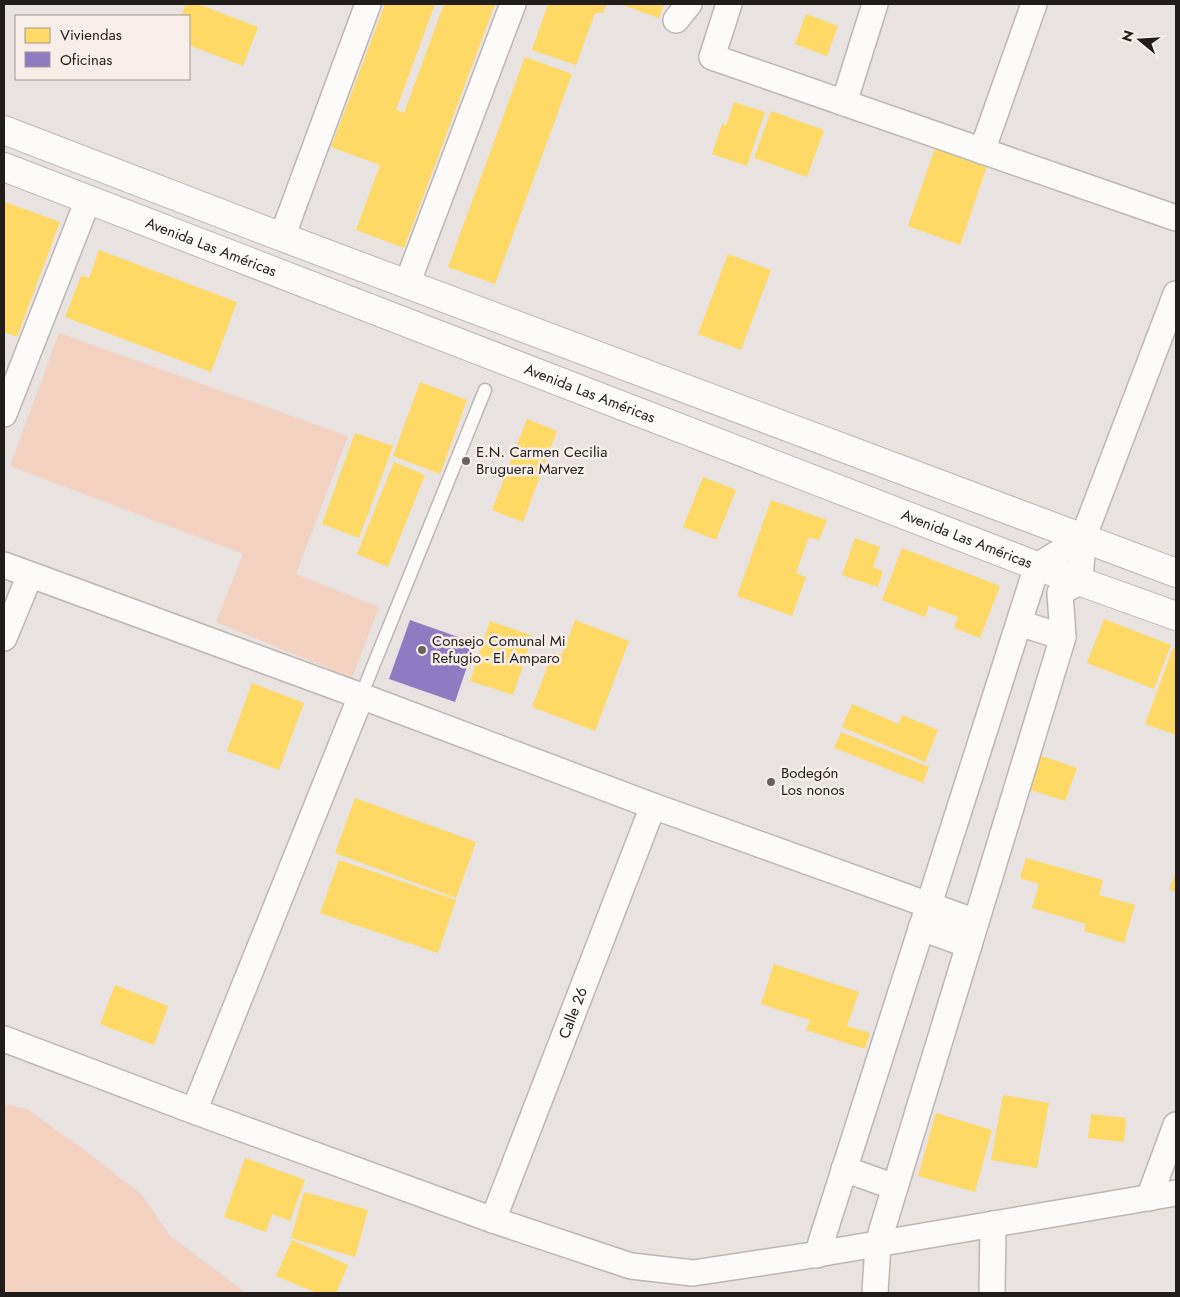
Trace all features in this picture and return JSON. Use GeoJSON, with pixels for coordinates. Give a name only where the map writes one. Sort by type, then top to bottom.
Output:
{"type":"FeatureCollection","features":[{"type":"Feature","properties":{"kind":"main road"},"geometry":{"type":"LineString","coordinates":[[4,130],[282,237],[1176,573]]}},
{"type":"Feature","properties":{"kind":"main road","name":"Avenida Las Américas"},"geometry":{"type":"LineString","coordinates":[[4,167],[1036,566],[1176,616]]}},
{"type":"Feature","properties":{"kind":"street"},"geometry":{"type":"LineString","coordinates":[[282,237],[368,4]]}},
{"type":"Feature","properties":{"kind":"street"},"geometry":{"type":"LineString","coordinates":[[407,284],[513,4]]}},
{"type":"Feature","properties":{"kind":"street"},"geometry":{"type":"LineString","coordinates":[[729,4],[712,57],[1176,218]]}},
{"type":"Feature","properties":{"kind":"street"},"geometry":{"type":"LineString","coordinates":[[844,102],[876,4]]}},
{"type":"Feature","properties":{"kind":"street"},"geometry":{"type":"LineString","coordinates":[[982,151],[1034,4]]}},
{"type":"Feature","properties":{"kind":"street"},"geometry":{"type":"LineString","coordinates":[[4,414],[88,200]]}},
{"type":"Feature","properties":{"kind":"street"},"geometry":{"type":"LineString","coordinates":[[875,1293],[878,1243],[1063,637],[1060,593],[1080,581],[1083,538],[1176,294]]}},
{"type":"Feature","properties":{"kind":"street"},"geometry":{"type":"LineString","coordinates":[[817,1254],[1036,566],[1083,538]]}},
{"type":"Feature","properties":{"kind":"street"},"geometry":{"type":"LineString","coordinates":[[4,566],[361,696],[653,806],[924,917],[972,934]]}},
{"type":"Feature","properties":{"kind":"street"},"geometry":{"type":"LineString","coordinates":[[4,638],[30,575]]}},
{"type":"Feature","properties":{"kind":"street"},"geometry":{"type":"LineString","coordinates":[[1018,622],[1063,637]]}},
{"type":"Feature","properties":{"kind":"street"},"geometry":{"type":"LineString","coordinates":[[194,1112],[361,696]]}},
{"type":"Feature","properties":{"kind":"street","name":"Calle 26"},"geometry":{"type":"LineString","coordinates":[[493,1220],[653,806]]}},
{"type":"Feature","properties":{"kind":"street"},"geometry":{"type":"LineString","coordinates":[[4,1039],[194,1112],[493,1220],[631,1266],[693,1273],[1176,1194]]}},
{"type":"Feature","properties":{"kind":"street"},"geometry":{"type":"LineString","coordinates":[[1149,1198],[1176,1125]]}},
{"type":"Feature","properties":{"kind":"street"},"geometry":{"type":"LineString","coordinates":[[844,1169],[895,1187]]}},
{"type":"Feature","properties":{"kind":"street"},"geometry":{"type":"LineString","coordinates":[[992,1293],[993,1224]]}},
{"type":"Feature","properties":{"kind":"lane"},"geometry":{"type":"LineString","coordinates":[[361,696],[486,390]]}},
{"type":"Feature","properties":{"kind":"shaded area"},"geometry":{"type":"Polygon","coordinates":[[[59,333],[348,436],[296,574],[379,607],[352,678],[216,622],[243,554],[10,466],[59,333]]]}},
{"type":"Feature","properties":{"kind":"shaded area"},"geometry":{"type":"Polygon","coordinates":[[[4,1104],[27,1109],[87,1152],[142,1195],[170,1236],[246,1293],[4,1293],[4,1104]]]}},
{"type":"Feature","properties":{"kind":"building: Viviendas"},"geometry":{"type":"Polygon","coordinates":[[[186,4],[198,4],[258,27],[243,66],[190,45],[190,15],[181,15],[186,4]]]}},
{"type":"Feature","properties":{"kind":"building: Viviendas"},"geometry":{"type":"Polygon","coordinates":[[[385,4],[435,4],[396,110],[404,113],[444,4],[495,4],[404,248],[356,230],[380,165],[331,147],[385,4]]]}},
{"type":"Feature","properties":{"kind":"building: Viviendas"},"geometry":{"type":"Polygon","coordinates":[[[548,4],[607,4],[603,13],[595,13],[576,65],[532,50],[548,4]]]}},
{"type":"Feature","properties":{"kind":"building: Viviendas"},"geometry":{"type":"Polygon","coordinates":[[[620,4],[664,4],[659,18],[620,4]]]}},
{"type":"Feature","properties":{"kind":"building: Viviendas"},"geometry":{"type":"Polygon","coordinates":[[[806,14],[838,26],[827,56],[795,44],[806,14]]]}},
{"type":"Feature","properties":{"kind":"building: Viviendas"},"geometry":{"type":"Polygon","coordinates":[[[525,57],[572,74],[495,284],[448,267],[525,57]]]}},
{"type":"Feature","properties":{"kind":"building: Viviendas"},"geometry":{"type":"Polygon","coordinates":[[[734,102],[765,112],[747,166],[712,154],[722,124],[726,126],[734,102]]]}},
{"type":"Feature","properties":{"kind":"building: Viviendas"},"geometry":{"type":"Polygon","coordinates":[[[771,111],[824,130],[807,177],[754,158],[771,111]]]}},
{"type":"Feature","properties":{"kind":"building: Viviendas"},"geometry":{"type":"Polygon","coordinates":[[[935,148],[987,166],[960,245],[908,226],[935,148]]]}},
{"type":"Feature","properties":{"kind":"building: Viviendas"},"geometry":{"type":"Polygon","coordinates":[[[5,202],[60,222],[17,337],[4,332],[5,202]]]}},
{"type":"Feature","properties":{"kind":"building: Viviendas"},"geometry":{"type":"Polygon","coordinates":[[[99,250],[237,302],[211,372],[65,317],[81,276],[89,278],[99,250]]]}},
{"type":"Feature","properties":{"kind":"building: Viviendas"},"geometry":{"type":"Polygon","coordinates":[[[728,254],[771,270],[741,350],[698,334],[728,254]]]}},
{"type":"Feature","properties":{"kind":"building: Viviendas"},"geometry":{"type":"Polygon","coordinates":[[[420,382],[467,400],[440,474],[393,456],[420,382]]]}},
{"type":"Feature","properties":{"kind":"building: Viviendas"},"geometry":{"type":"Polygon","coordinates":[[[527,419],[557,431],[523,522],[492,510],[527,419]]]}},
{"type":"Feature","properties":{"kind":"building: Viviendas"},"geometry":{"type":"Polygon","coordinates":[[[355,433],[393,446],[359,538],[322,524],[355,433]]]}},
{"type":"Feature","properties":{"kind":"building: Viviendas"},"geometry":{"type":"Polygon","coordinates":[[[394,462],[425,475],[388,567],[357,554],[394,462]]]}},
{"type":"Feature","properties":{"kind":"building: Viviendas"},"geometry":{"type":"Polygon","coordinates":[[[703,477],[736,490],[716,540],[683,527],[703,477]]]}},
{"type":"Feature","properties":{"kind":"building: Viviendas"},"geometry":{"type":"Polygon","coordinates":[[[771,500],[827,520],[819,540],[809,537],[796,573],[806,577],[792,616],[737,596],[771,500]]]}},
{"type":"Feature","properties":{"kind":"building: Viviendas"},"geometry":{"type":"Polygon","coordinates":[[[855,538],[880,547],[873,567],[883,571],[878,587],[842,575],[855,538]]]}},
{"type":"Feature","properties":{"kind":"building: Viviendas"},"geometry":{"type":"Polygon","coordinates":[[[902,548],[1000,586],[980,638],[954,628],[958,617],[929,606],[925,617],[882,600],[902,548]]]}},
{"type":"Feature","properties":{"kind":"building: Viviendas"},"geometry":{"type":"Polygon","coordinates":[[[1104,619],[1171,645],[1154,689],[1087,663],[1104,619]]]}},
{"type":"Feature","properties":{"kind":"building: Viviendas"},"geometry":{"type":"Polygon","coordinates":[[[575,620],[629,641],[595,731],[532,707],[553,652],[562,655],[575,620]]]}},
{"type":"Feature","properties":{"kind":"building: Viviendas"},"geometry":{"type":"Polygon","coordinates":[[[490,621],[533,636],[513,695],[470,681],[490,621]]]}},
{"type":"Feature","properties":{"kind":"building: Viviendas"},"geometry":{"type":"Polygon","coordinates":[[[1173,648],[1176,649],[1176,735],[1145,724],[1173,648]]]}},
{"type":"Feature","properties":{"kind":"building: Viviendas"},"geometry":{"type":"Polygon","coordinates":[[[252,683],[304,703],[279,770],[227,751],[252,683]]]}},
{"type":"Feature","properties":{"kind":"building: Viviendas"},"geometry":{"type":"Polygon","coordinates":[[[852,704],[899,724],[902,715],[938,730],[925,762],[842,727],[852,704]]]}},
{"type":"Feature","properties":{"kind":"building: Viviendas"},"geometry":{"type":"Polygon","coordinates":[[[841,732],[929,767],[923,783],[834,748],[841,732]]]}},
{"type":"Feature","properties":{"kind":"building: Viviendas"},"geometry":{"type":"Polygon","coordinates":[[[1039,755],[1077,768],[1065,801],[1028,789],[1039,755]]]}},
{"type":"Feature","properties":{"kind":"building: Viviendas"},"geometry":{"type":"Polygon","coordinates":[[[355,798],[476,842],[456,898],[335,853],[355,798]]]}},
{"type":"Feature","properties":{"kind":"building: Viviendas"},"geometry":{"type":"Polygon","coordinates":[[[1026,858],[1103,880],[1099,895],[1135,905],[1124,943],[1084,931],[1086,924],[1032,908],[1039,884],[1020,878],[1026,858]]]}},
{"type":"Feature","properties":{"kind":"building: Viviendas"},"geometry":{"type":"Polygon","coordinates":[[[339,860],[456,900],[438,953],[320,913],[339,860]]]}},
{"type":"Feature","properties":{"kind":"building: Viviendas"},"geometry":{"type":"Polygon","coordinates":[[[1176,872],[1176,892],[1169,889],[1176,872]]]}},
{"type":"Feature","properties":{"kind":"building: Viviendas"},"geometry":{"type":"Polygon","coordinates":[[[774,964],[859,992],[847,1026],[870,1033],[865,1049],[806,1030],[810,1020],[761,1004],[774,964]]]}},
{"type":"Feature","properties":{"kind":"building: Viviendas"},"geometry":{"type":"Polygon","coordinates":[[[115,985],[168,1006],[154,1045],[100,1024],[115,985]]]}},
{"type":"Feature","properties":{"kind":"building: Viviendas"},"geometry":{"type":"Polygon","coordinates":[[[1003,1095],[1049,1103],[1037,1168],[991,1160],[1003,1095]]]}},
{"type":"Feature","properties":{"kind":"building: Viviendas"},"geometry":{"type":"Polygon","coordinates":[[[936,1113],[992,1130],[975,1192],[918,1176],[936,1113]]]}},
{"type":"Feature","properties":{"kind":"building: Viviendas"},"geometry":{"type":"Polygon","coordinates":[[[1091,1114],[1126,1118],[1124,1142],[1088,1138],[1091,1114]]]}},
{"type":"Feature","properties":{"kind":"building: Viviendas"},"geometry":{"type":"Polygon","coordinates":[[[245,1158],[305,1180],[290,1221],[272,1214],[266,1232],[224,1217],[245,1158]]]}},
{"type":"Feature","properties":{"kind":"building: Viviendas"},"geometry":{"type":"Polygon","coordinates":[[[304,1192],[368,1210],[355,1257],[291,1238],[304,1192]]]}},
{"type":"Feature","properties":{"kind":"building: Viviendas"},"geometry":{"type":"Polygon","coordinates":[[[292,1240],[348,1265],[336,1293],[317,1293],[276,1276],[292,1240]]]}},
{"type":"Feature","properties":{"kind":"building: Oficinas"},"geometry":{"type":"Polygon","coordinates":[[[410,620],[475,643],[455,702],[389,679],[410,620]]]}},
{"type":"Feature","properties":{"kind":"place","name":"E.N. Carmen Cecilia Bruguera Marvez"},"geometry":{"type":"Point","coordinates":[466,461]}},
{"type":"Feature","properties":{"kind":"place","name":"Consejo Comunal Mi Refugio - El Amparo"},"geometry":{"type":"Point","coordinates":[422,650]}},
{"type":"Feature","properties":{"kind":"place","name":"Bodegón Los nonos"},"geometry":{"type":"Point","coordinates":[771,782]}}]}
